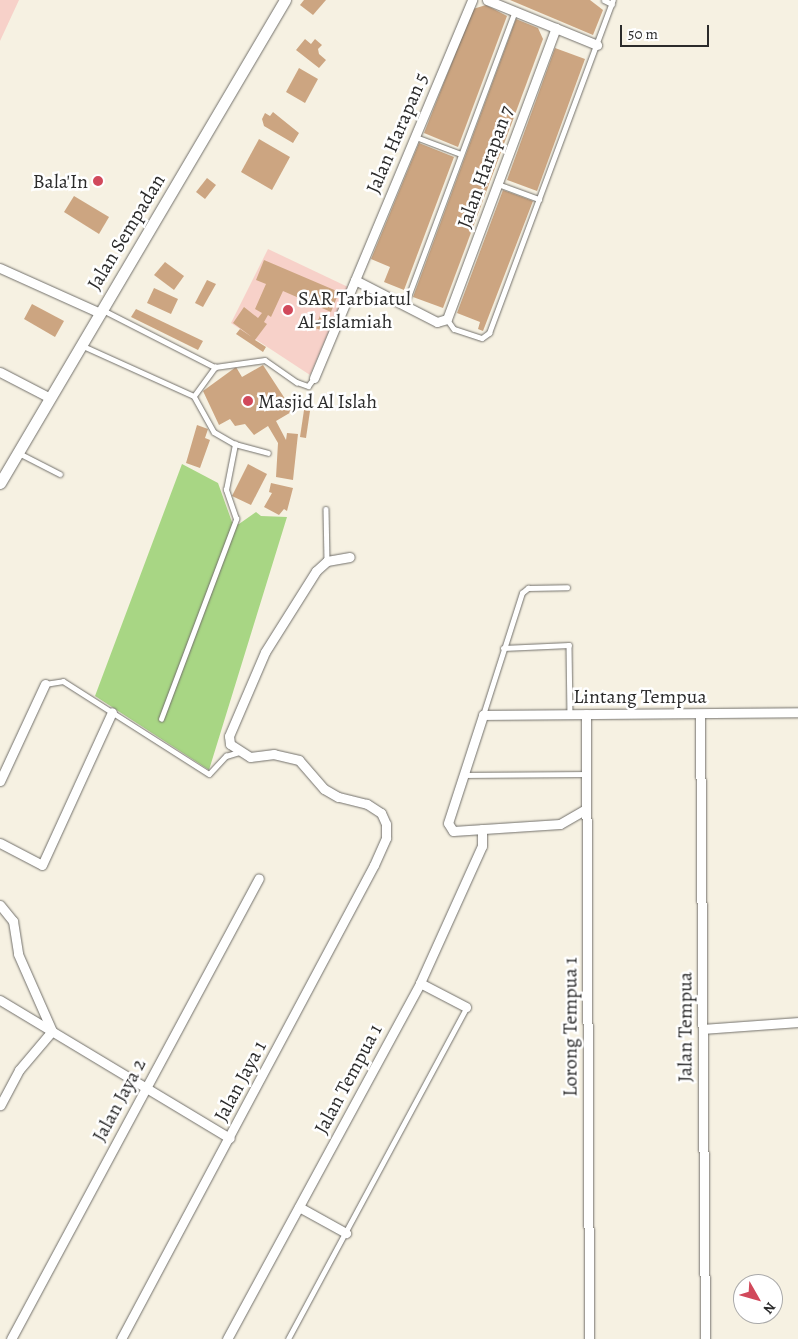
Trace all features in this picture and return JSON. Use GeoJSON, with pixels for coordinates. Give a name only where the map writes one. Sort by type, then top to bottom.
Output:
{"type":"FeatureCollection","features":[{"type":"Feature","properties":{"kind":"street","name":"Jalan Sempadan"},"geometry":{"type":"LineString","coordinates":[[0,483],[285,0]]}},
{"type":"Feature","properties":{"kind":"street","name":"Jalan Harapan 5"},"geometry":{"type":"LineString","coordinates":[[314,378],[472,0]]}},
{"type":"Feature","properties":{"kind":"street"},"geometry":{"type":"LineString","coordinates":[[487,0],[596,45]]}},
{"type":"Feature","properties":{"kind":"street","name":"Jalan Harapan 7"},"geometry":{"type":"LineString","coordinates":[[447,319],[556,28]]}},
{"type":"Feature","properties":{"kind":"street"},"geometry":{"type":"LineString","coordinates":[[0,268],[101,311]]}},
{"type":"Feature","properties":{"kind":"street"},"geometry":{"type":"LineString","coordinates":[[355,280],[437,322],[447,319]]}},
{"type":"Feature","properties":{"kind":"street"},"geometry":{"type":"LineString","coordinates":[[0,372],[50,398]]}},
{"type":"Feature","properties":{"kind":"street"},"geometry":{"type":"LineString","coordinates":[[239,752],[230,744],[230,736],[265,652],[316,571],[327,561],[350,557]]}},
{"type":"Feature","properties":{"kind":"street"},"geometry":{"type":"LineString","coordinates":[[0,781],[45,684]]}},
{"type":"Feature","properties":{"kind":"street"},"geometry":{"type":"LineString","coordinates":[[0,843],[42,865],[112,712]]}},
{"type":"Feature","properties":{"kind":"street","name":"Lintang Tempua"},"geometry":{"type":"LineString","coordinates":[[483,714],[798,712]]}},
{"type":"Feature","properties":{"kind":"street"},"geometry":{"type":"LineString","coordinates":[[483,714],[448,823],[453,831],[560,824],[586,809]]}},
{"type":"Feature","properties":{"kind":"street","name":"Lorong Tempua 1"},"geometry":{"type":"LineString","coordinates":[[586,714],[589,1339]]}},
{"type":"Feature","properties":{"kind":"street","name":"Jalan Tempua"},"geometry":{"type":"LineString","coordinates":[[700,714],[705,1339]]}},
{"type":"Feature","properties":{"kind":"street","name":"Jalan Jaya 1"},"geometry":{"type":"LineString","coordinates":[[121,1339],[230,1138],[374,865],[386,838],[386,824],[381,813],[367,804],[338,797],[324,789],[299,760],[274,754],[250,757],[239,752]]}},
{"type":"Feature","properties":{"kind":"street","name":"Jalan Tempua 1"},"geometry":{"type":"LineString","coordinates":[[227,1339],[420,983],[482,846],[482,829]]}},
{"type":"Feature","properties":{"kind":"street","name":"Jalan Jaya 2"},"geometry":{"type":"LineString","coordinates":[[11,1339],[259,878]]}},
{"type":"Feature","properties":{"kind":"street"},"geometry":{"type":"LineString","coordinates":[[0,905],[13,921],[18,954],[52,1031]]}},
{"type":"Feature","properties":{"kind":"street"},"geometry":{"type":"LineString","coordinates":[[420,983],[466,1007]]}},
{"type":"Feature","properties":{"kind":"street"},"geometry":{"type":"LineString","coordinates":[[0,1000],[230,1138]]}},
{"type":"Feature","properties":{"kind":"street"},"geometry":{"type":"LineString","coordinates":[[703,1029],[798,1022]]}},
{"type":"Feature","properties":{"kind":"street"},"geometry":{"type":"LineString","coordinates":[[0,1105],[19,1070],[52,1031]]}},
{"type":"Feature","properties":{"kind":"street"},"geometry":{"type":"LineString","coordinates":[[299,1207],[346,1233]]}},
{"type":"Feature","properties":{"kind":"lane"},"geometry":{"type":"LineString","coordinates":[[447,319],[454,329],[482,338],[489,333],[613,2],[604,0]]}},
{"type":"Feature","properties":{"kind":"lane"},"geometry":{"type":"LineString","coordinates":[[405,306],[515,11]]}},
{"type":"Feature","properties":{"kind":"lane"},"geometry":{"type":"LineString","coordinates":[[415,137],[461,154]]}},
{"type":"Feature","properties":{"kind":"lane"},"geometry":{"type":"LineString","coordinates":[[498,184],[539,200]]}},
{"type":"Feature","properties":{"kind":"lane"},"geometry":{"type":"LineString","coordinates":[[101,311],[215,368],[265,360],[297,382],[308,386],[314,378]]}},
{"type":"Feature","properties":{"kind":"lane"},"geometry":{"type":"LineString","coordinates":[[81,345],[194,396],[214,432],[235,444],[268,453]]}},
{"type":"Feature","properties":{"kind":"lane"},"geometry":{"type":"LineString","coordinates":[[194,396],[215,368]]}},
{"type":"Feature","properties":{"kind":"lane"},"geometry":{"type":"LineString","coordinates":[[161,719],[236,519],[226,490],[235,444]]}},
{"type":"Feature","properties":{"kind":"lane"},"geometry":{"type":"LineString","coordinates":[[18,452],[60,474]]}},
{"type":"Feature","properties":{"kind":"lane"},"geometry":{"type":"LineString","coordinates":[[326,509],[327,561]]}},
{"type":"Feature","properties":{"kind":"lane"},"geometry":{"type":"LineString","coordinates":[[483,714],[503,648],[524,590],[567,587]]}},
{"type":"Feature","properties":{"kind":"lane"},"geometry":{"type":"LineString","coordinates":[[503,648],[569,645],[570,714]]}},
{"type":"Feature","properties":{"kind":"lane"},"geometry":{"type":"LineString","coordinates":[[45,684],[63,681],[209,774],[226,756],[239,752]]}},
{"type":"Feature","properties":{"kind":"lane"},"geometry":{"type":"LineString","coordinates":[[464,775],[586,774]]}},
{"type":"Feature","properties":{"kind":"lane"},"geometry":{"type":"LineString","coordinates":[[288,1339],[466,1007]]}},
{"type":"Feature","properties":{"kind":"shaded area"},"geometry":{"type":"Polygon","coordinates":[[[0,0],[19,0],[0,41],[0,0]]]}},
{"type":"Feature","properties":{"kind":"shaded area","name":"SAR Tarbiatul Al-Islamiah"},"geometry":{"type":"Polygon","coordinates":[[[268,249],[348,287],[310,375],[231,323],[268,249]]]}},
{"type":"Feature","properties":{"kind":"green space"},"geometry":{"type":"Polygon","coordinates":[[[182,464],[218,483],[232,522],[239,524],[256,512],[261,516],[287,517],[209,770],[95,696],[182,464]]]}},
{"type":"Feature","properties":{"kind":"building"},"geometry":{"type":"Polygon","coordinates":[[[304,0],[326,0],[313,15],[300,5],[304,0]]]}},
{"type":"Feature","properties":{"kind":"building"},"geometry":{"type":"Polygon","coordinates":[[[510,0],[590,0],[603,10],[593,35],[510,0]]]}},
{"type":"Feature","properties":{"kind":"building"},"geometry":{"type":"Polygon","coordinates":[[[486,5],[507,16],[458,147],[424,133],[473,9],[486,5]]]}},
{"type":"Feature","properties":{"kind":"building"},"geometry":{"type":"Polygon","coordinates":[[[516,19],[538,28],[543,39],[443,308],[413,297],[516,19]]]}},
{"type":"Feature","properties":{"kind":"building"},"geometry":{"type":"Polygon","coordinates":[[[305,39],[311,44],[315,39],[322,45],[318,49],[319,54],[326,60],[319,68],[296,50],[305,39]]]}},
{"type":"Feature","properties":{"kind":"building"},"geometry":{"type":"Polygon","coordinates":[[[555,48],[585,59],[537,191],[507,180],[555,48]]]}},
{"type":"Feature","properties":{"kind":"building"},"geometry":{"type":"Polygon","coordinates":[[[299,68],[318,79],[305,103],[286,92],[299,68]]]}},
{"type":"Feature","properties":{"kind":"building"},"geometry":{"type":"Polygon","coordinates":[[[273,112],[299,133],[293,143],[264,126],[262,119],[265,113],[270,116],[273,112]]]}},
{"type":"Feature","properties":{"kind":"building"},"geometry":{"type":"Polygon","coordinates":[[[259,139],[290,157],[272,190],[241,172],[259,139]]]}},
{"type":"Feature","properties":{"kind":"building"},"geometry":{"type":"Polygon","coordinates":[[[419,143],[454,157],[404,290],[384,282],[390,267],[371,259],[419,143]]]}},
{"type":"Feature","properties":{"kind":"building"},"geometry":{"type":"Polygon","coordinates":[[[207,178],[216,185],[205,199],[196,192],[207,178]]]}},
{"type":"Feature","properties":{"kind":"building"},"geometry":{"type":"Polygon","coordinates":[[[503,190],[533,201],[483,331],[478,329],[480,322],[457,313],[503,190]]]}},
{"type":"Feature","properties":{"kind":"building"},"geometry":{"type":"Polygon","coordinates":[[[74,196],[109,217],[99,234],[64,212],[74,196]]]}},
{"type":"Feature","properties":{"kind":"building"},"geometry":{"type":"Polygon","coordinates":[[[264,260],[339,292],[331,312],[283,291],[271,317],[268,315],[264,322],[267,324],[255,340],[266,347],[263,352],[236,334],[240,329],[252,337],[233,323],[244,307],[258,318],[262,313],[255,309],[266,284],[256,280],[264,260]]]}},
{"type":"Feature","properties":{"kind":"building"},"geometry":{"type":"Polygon","coordinates":[[[165,262],[184,276],[174,290],[154,275],[165,262]]]}},
{"type":"Feature","properties":{"kind":"building"},"geometry":{"type":"Polygon","coordinates":[[[207,280],[216,284],[203,307],[195,303],[207,280]]]}},
{"type":"Feature","properties":{"kind":"building"},"geometry":{"type":"Polygon","coordinates":[[[154,288],[178,299],[171,314],[147,303],[154,288]]]}},
{"type":"Feature","properties":{"kind":"building"},"geometry":{"type":"Polygon","coordinates":[[[32,304],[64,321],[55,337],[24,319],[32,304]]]}},
{"type":"Feature","properties":{"kind":"building"},"geometry":{"type":"Polygon","coordinates":[[[136,309],[203,341],[198,350],[131,317],[136,309]]]}},
{"type":"Feature","properties":{"kind":"building"},"geometry":{"type":"Polygon","coordinates":[[[321,313],[331,320],[328,328],[323,326],[321,330],[315,328],[321,313]]]}},
{"type":"Feature","properties":{"kind":"building","name":"Masjid Al Islah"},"geometry":{"type":"Polygon","coordinates":[[[263,365],[293,411],[276,421],[286,440],[287,433],[298,434],[293,480],[276,477],[278,443],[268,426],[254,435],[245,424],[235,426],[230,419],[219,425],[203,391],[236,367],[242,377],[263,365]]]}},
{"type":"Feature","properties":{"kind":"building"},"geometry":{"type":"Polygon","coordinates":[[[304,410],[310,411],[306,438],[300,437],[304,410]]]}},
{"type":"Feature","properties":{"kind":"building"},"geometry":{"type":"Polygon","coordinates":[[[197,425],[208,429],[205,438],[210,440],[200,468],[186,463],[197,425]]]}},
{"type":"Feature","properties":{"kind":"building"},"geometry":{"type":"Polygon","coordinates":[[[248,464],[267,474],[251,505],[232,496],[248,464]]]}},
{"type":"Feature","properties":{"kind":"building"},"geometry":{"type":"Polygon","coordinates":[[[271,483],[293,488],[287,511],[284,509],[279,515],[264,507],[272,493],[269,492],[271,483]]]}},
{"type":"Feature","properties":{"kind":"place","name":"Bala'In"},"geometry":{"type":"Point","coordinates":[98,181]}},
{"type":"Feature","properties":{"kind":"place","name":"SAR Tarbiatul Al-Islamiah"},"geometry":{"type":"Point","coordinates":[288,310]}},
{"type":"Feature","properties":{"kind":"place","name":"Masjid Al Islah"},"geometry":{"type":"Point","coordinates":[248,401]}}]}
